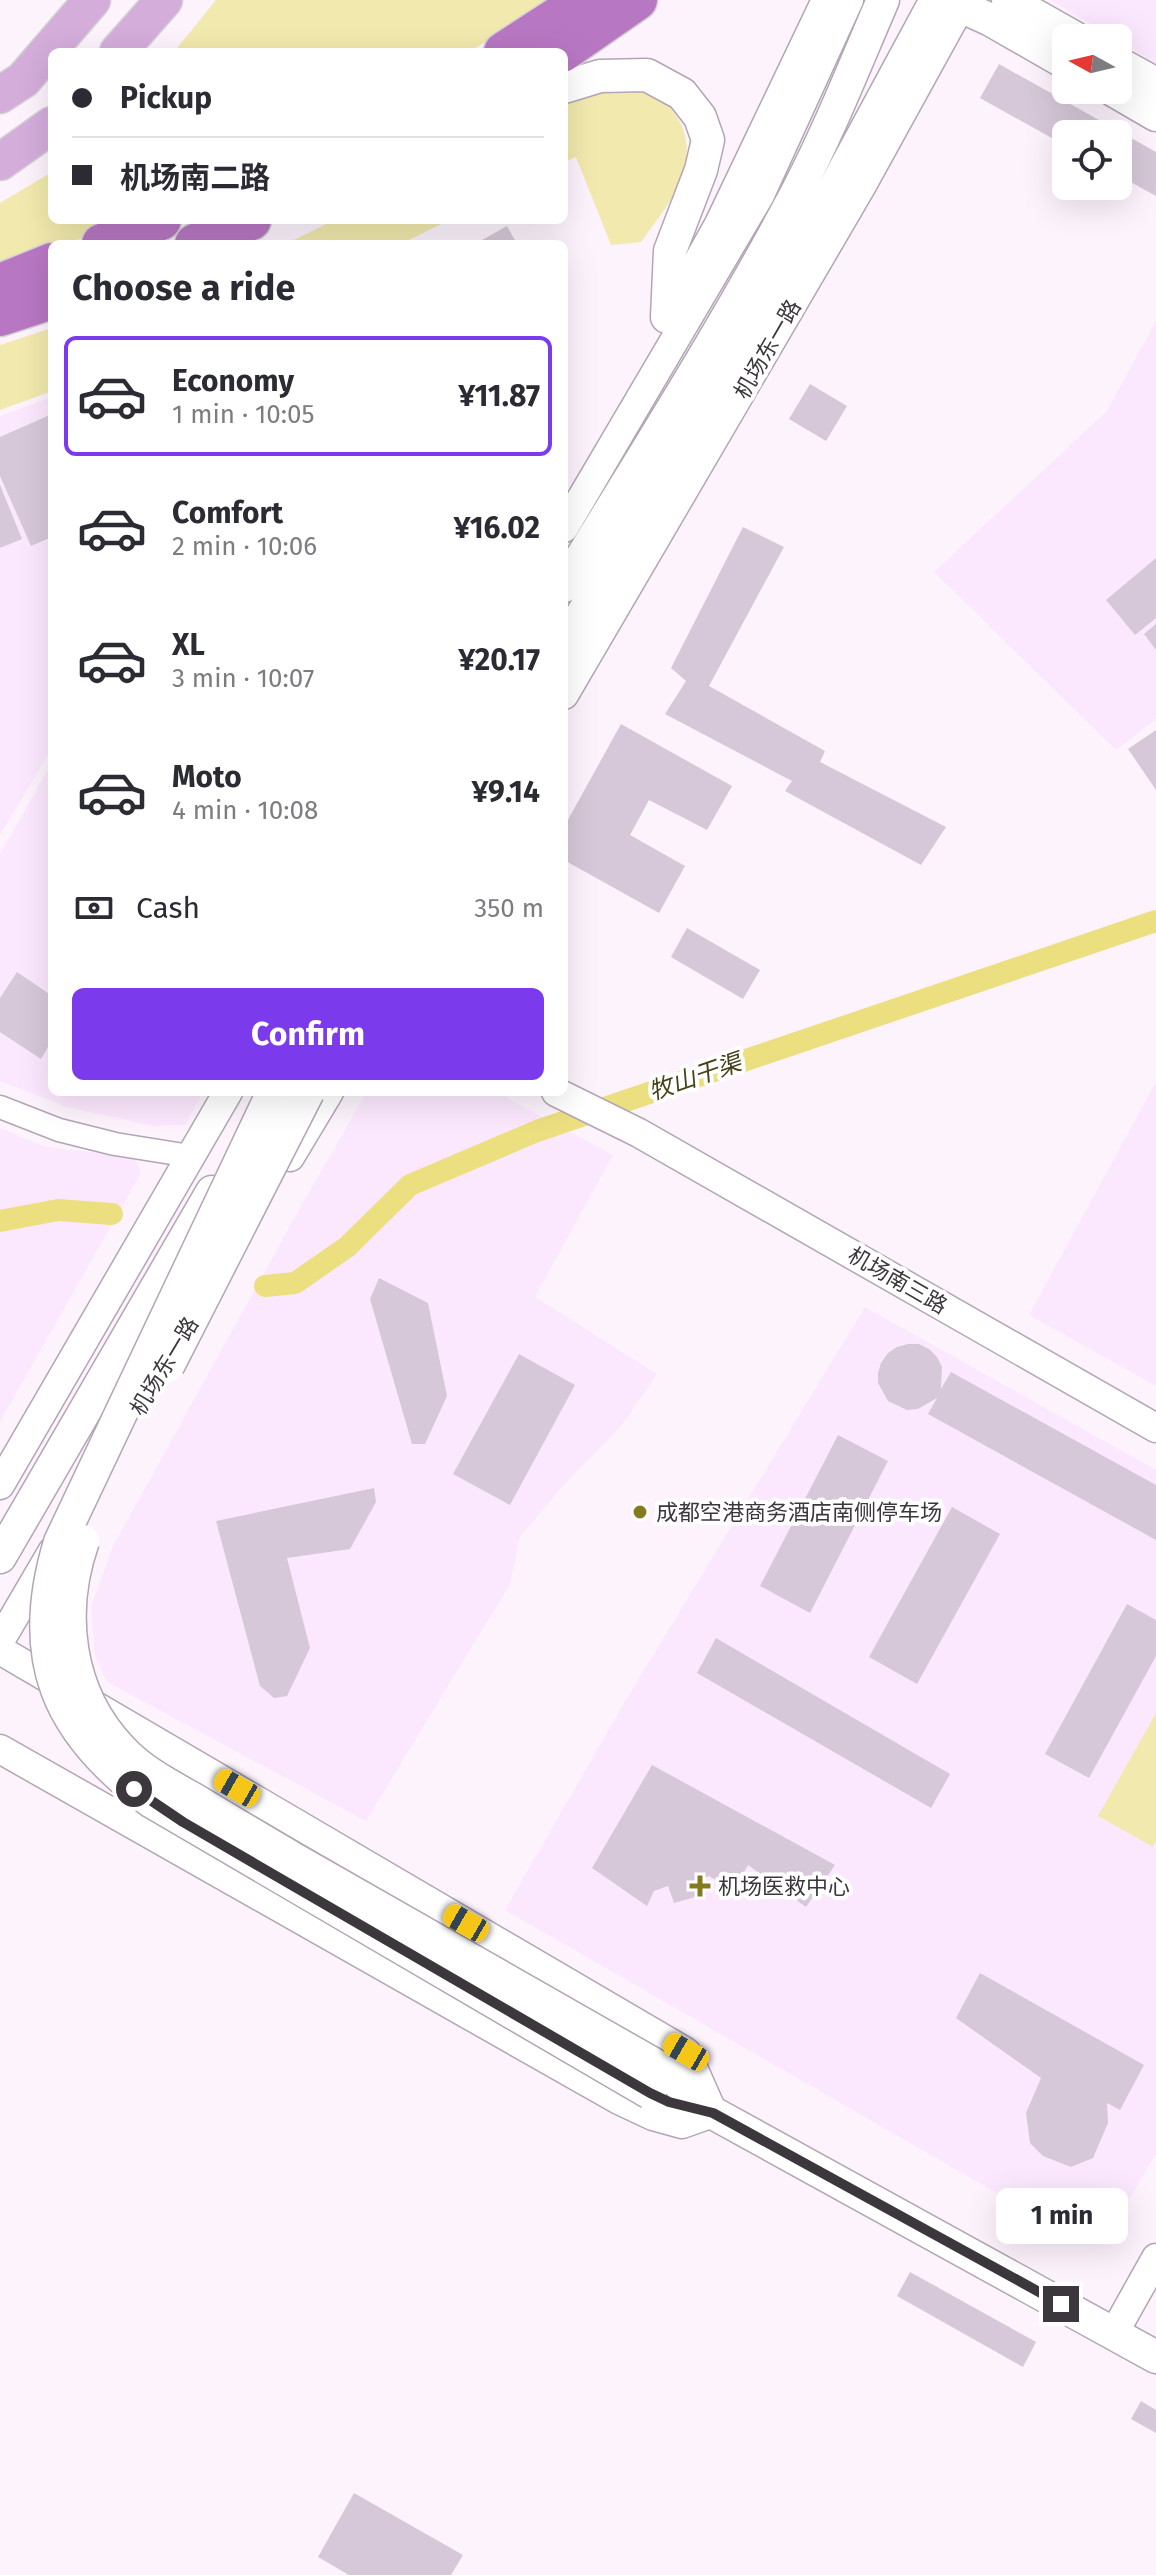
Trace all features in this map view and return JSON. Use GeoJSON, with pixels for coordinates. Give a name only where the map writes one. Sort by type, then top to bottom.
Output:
{"type":"FeatureCollection","features":[{"type":"Feature","properties":{"kind":"highway"},"geometry":{"type":"LineString","coordinates":[[510,48],[584,0]]}},
{"type":"Feature","properties":{"kind":"highway"},"geometry":{"type":"LineString","coordinates":[[568,48],[637,0]]}},
{"type":"Feature","properties":{"kind":"highway"},"geometry":{"type":"LineString","coordinates":[[112,240],[151,224]]}},
{"type":"Feature","properties":{"kind":"highway"},"geometry":{"type":"LineString","coordinates":[[204,240],[242,224]]}},
{"type":"Feature","properties":{"kind":"highway"},"geometry":{"type":"LineString","coordinates":[[0,284],[48,265]]}},
{"type":"Feature","properties":{"kind":"highway"},"geometry":{"type":"LineString","coordinates":[[0,316],[48,300]]}},
{"type":"Feature","properties":{"kind":"main road"},"geometry":{"type":"LineString","coordinates":[[51,48],[92,0]]}},
{"type":"Feature","properties":{"kind":"main road"},"geometry":{"type":"LineString","coordinates":[[122,48],[164,0]]}},
{"type":"Feature","properties":{"kind":"main road"},"geometry":{"type":"LineString","coordinates":[[568,579],[731,312],[796,193],[883,0]]}},
{"type":"Feature","properties":{"kind":"main road"},"geometry":{"type":"LineString","coordinates":[[1008,0],[1052,25]]}},
{"type":"Feature","properties":{"kind":"main road"},"geometry":{"type":"LineString","coordinates":[[568,638],[820,215],[953,2],[1052,55]]}},
{"type":"Feature","properties":{"kind":"main road"},"geometry":{"type":"LineString","coordinates":[[0,95],[23,80],[48,51]]}},
{"type":"Feature","properties":{"kind":"main road"},"geometry":{"type":"LineString","coordinates":[[1132,71],[1156,84]]}},
{"type":"Feature","properties":{"kind":"main road"},"geometry":{"type":"LineString","coordinates":[[568,86],[600,76],[647,75],[682,94],[700,117],[708,140],[701,170],[670,251],[667,317]]}},
{"type":"Feature","properties":{"kind":"main road"},"geometry":{"type":"LineString","coordinates":[[1132,101],[1156,115]]}},
{"type":"Feature","properties":{"kind":"main road"},"geometry":{"type":"LineString","coordinates":[[0,162],[48,128]]}},
{"type":"Feature","properties":{"kind":"main road"},"geometry":{"type":"LineString","coordinates":[[0,1557],[270,1096]]}},
{"type":"Feature","properties":{"kind":"main road"},"geometry":{"type":"LineString","coordinates":[[270,1096],[60,1542],[49,1580],[45,1618],[48,1655],[58,1690],[71,1719],[97,1756],[152,1802],[656,2081]]}},
{"type":"Feature","properties":{"kind":"main road"},"geometry":{"type":"LineString","coordinates":[[306,1096],[89,1523],[72,1581],[68,1623],[74,1665],[94,1713],[122,1751],[160,1779],[656,2081],[669,2102],[713,2113],[1156,2357]]}},
{"type":"Feature","properties":{"kind":"street"},"geometry":{"type":"LineString","coordinates":[[568,488],[719,224],[826,0]]}},
{"type":"Feature","properties":{"kind":"street"},"geometry":{"type":"LineString","coordinates":[[568,521],[760,195],[849,0]]}},
{"type":"Feature","properties":{"kind":"street","name":"机场东一路"},"geometry":{"type":"LineString","coordinates":[[568,688],[869,174],[953,2]]}},
{"type":"Feature","properties":{"kind":"street"},"geometry":{"type":"LineString","coordinates":[[0,1485],[226,1096]]}},
{"type":"Feature","properties":{"kind":"street","name":"机场东一路"},"geometry":{"type":"LineString","coordinates":[[0,1641],[327,1096]]}},
{"type":"Feature","properties":{"kind":"street","name":"机场南三路"},"geometry":{"type":"LineString","coordinates":[[564,1096],[639,1133],[1156,1428]]}},
{"type":"Feature","properties":{"kind":"street"},"geometry":{"type":"LineString","coordinates":[[0,1107],[59,1130],[144,1150],[190,1156]]}},
{"type":"Feature","properties":{"kind":"street"},"geometry":{"type":"LineString","coordinates":[[0,1650],[686,2052],[713,2113],[682,2124],[653,2116],[619,2100],[0,1749]]}},
{"type":"Feature","properties":{"kind":"street"},"geometry":{"type":"LineString","coordinates":[[1114,2333],[1156,2258]]}},
{"type":"Feature","properties":{"kind":"shaded area"},"geometry":{"type":"Polygon","coordinates":[[[216,0],[547,0],[476,48],[177,48],[216,0]]]}},
{"type":"Feature","properties":{"kind":"shaded area"},"geometry":{"type":"Polygon","coordinates":[[[1051,0],[1156,0],[1156,63],[1132,49],[1132,24],[1091,24],[1051,0]]]}},
{"type":"Feature","properties":{"kind":"shaded area"},"geometry":{"type":"Polygon","coordinates":[[[624,87],[649,94],[674,112],[685,137],[687,153],[679,185],[641,242],[611,245],[576,157],[568,160],[568,101],[624,87]]]}},
{"type":"Feature","properties":{"kind":"shaded area"},"geometry":{"type":"Polygon","coordinates":[[[48,174],[48,224],[120,224],[78,240],[48,240],[48,246],[0,269],[0,203],[48,174]]]}},
{"type":"Feature","properties":{"kind":"shaded area"},"geometry":{"type":"Polygon","coordinates":[[[326,224],[441,224],[409,240],[294,240],[326,224]]]}},
{"type":"Feature","properties":{"kind":"shaded area"},"geometry":{"type":"Polygon","coordinates":[[[1156,321],[1156,719],[1116,750],[934,572],[1107,411],[1156,321]]]}},
{"type":"Feature","properties":{"kind":"shaded area"},"geometry":{"type":"Polygon","coordinates":[[[48,329],[48,392],[0,410],[0,345],[48,329]]]}},
{"type":"Feature","properties":{"kind":"shaded area"},"geometry":{"type":"Polygon","coordinates":[[[48,398],[48,755],[0,835],[0,416],[48,398]]]}},
{"type":"Feature","properties":{"kind":"shaded area"},"geometry":{"type":"Polygon","coordinates":[[[48,770],[48,1096],[201,1096],[185,1125],[154,1126],[67,1107],[0,1081],[0,854],[48,770]]]}},
{"type":"Feature","properties":{"kind":"shaded area"},"geometry":{"type":"Polygon","coordinates":[[[1156,1082],[1156,1386],[1029,1315],[1156,1082]]]}},
{"type":"Feature","properties":{"kind":"shaded area"},"geometry":{"type":"Polygon","coordinates":[[[503,1096],[613,1155],[535,1297],[657,1374],[622,1425],[562,1487],[520,1537],[510,1584],[366,1821],[107,1682],[95,1655],[91,1607],[113,1546],[364,1097],[503,1096]]]}},
{"type":"Feature","properties":{"kind":"shaded area"},"geometry":{"type":"Polygon","coordinates":[[[0,1128],[46,1147],[135,1157],[141,1173],[0,1422],[0,1128]]]}},
{"type":"Feature","properties":{"kind":"shaded area"},"geometry":{"type":"Polygon","coordinates":[[[865,1307],[1156,1470],[1156,2154],[1125,2206],[1049,2223],[505,1910],[624,1703],[865,1307]]]}},
{"type":"Feature","properties":{"kind":"shaded area"},"geometry":{"type":"Polygon","coordinates":[[[1156,1713],[1156,1841],[1153,1847],[1098,1816],[1156,1713]]]}},
{"type":"Feature","properties":{"kind":"building"},"geometry":{"type":"Polygon","coordinates":[[[999,64],[1052,94],[1052,104],[1070,104],[1099,120],[1052,120],[1052,138],[980,98],[999,64]]]}},
{"type":"Feature","properties":{"kind":"building"},"geometry":{"type":"Polygon","coordinates":[[[1132,139],[1156,152],[1156,196],[1132,183],[1132,139]]]}},
{"type":"Feature","properties":{"kind":"building"},"geometry":{"type":"Polygon","coordinates":[[[507,226],[515,240],[482,240],[507,226]]]}},
{"type":"Feature","properties":{"kind":"building"},"geometry":{"type":"Polygon","coordinates":[[[810,384],[847,406],[826,441],[789,419],[810,384]]]}},
{"type":"Feature","properties":{"kind":"building"},"geometry":{"type":"Polygon","coordinates":[[[48,416],[48,539],[31,546],[0,476],[0,437],[48,416]]]}},
{"type":"Feature","properties":{"kind":"building"},"geometry":{"type":"Polygon","coordinates":[[[0,485],[22,539],[0,548],[0,485]]]}},
{"type":"Feature","properties":{"kind":"building"},"geometry":{"type":"Polygon","coordinates":[[[743,527],[784,547],[709,686],[825,751],[820,762],[946,827],[921,865],[785,791],[792,781],[665,714],[686,681],[671,668],[743,527]]]}},
{"type":"Feature","properties":{"kind":"building"},"geometry":{"type":"Polygon","coordinates":[[[1156,558],[1156,618],[1135,635],[1106,600],[1156,558]]]}},
{"type":"Feature","properties":{"kind":"building"},"geometry":{"type":"Polygon","coordinates":[[[1156,624],[1156,650],[1144,634],[1156,624]]]}},
{"type":"Feature","properties":{"kind":"building"},"geometry":{"type":"Polygon","coordinates":[[[621,724],[732,786],[707,830],[649,800],[630,835],[685,866],[659,913],[568,862],[568,820],[621,724]]]}},
{"type":"Feature","properties":{"kind":"building"},"geometry":{"type":"Polygon","coordinates":[[[1156,730],[1156,790],[1128,749],[1156,730]]]}},
{"type":"Feature","properties":{"kind":"building"},"geometry":{"type":"Polygon","coordinates":[[[687,928],[760,970],[743,999],[671,957],[687,928]]]}},
{"type":"Feature","properties":{"kind":"building"},"geometry":{"type":"Polygon","coordinates":[[[17,972],[48,993],[48,1047],[41,1059],[0,1032],[0,998],[17,972]]]}},
{"type":"Feature","properties":{"kind":"building"},"geometry":{"type":"Polygon","coordinates":[[[379,1278],[428,1303],[447,1396],[425,1444],[412,1444],[370,1299],[379,1278]]]}},
{"type":"Feature","properties":{"kind":"building"},"geometry":{"type":"Polygon","coordinates":[[[908,1344],[919,1344],[937,1357],[942,1367],[941,1389],[951,1372],[1156,1485],[1156,1540],[928,1414],[937,1398],[918,1409],[907,1410],[888,1401],[878,1383],[881,1363],[888,1353],[908,1344]]]}},
{"type":"Feature","properties":{"kind":"building"},"geometry":{"type":"Polygon","coordinates":[[[519,1354],[575,1385],[510,1505],[453,1474],[519,1354]]]}},
{"type":"Feature","properties":{"kind":"building"},"geometry":{"type":"Polygon","coordinates":[[[838,1435],[888,1461],[810,1613],[760,1586],[838,1435]]]}},
{"type":"Feature","properties":{"kind":"building"},"geometry":{"type":"Polygon","coordinates":[[[374,1488],[376,1502],[350,1549],[287,1558],[310,1648],[287,1696],[274,1698],[260,1686],[216,1521],[374,1488]]]}},
{"type":"Feature","properties":{"kind":"building"},"geometry":{"type":"Polygon","coordinates":[[[952,1507],[1000,1534],[917,1684],[869,1657],[952,1507]]]}},
{"type":"Feature","properties":{"kind":"building"},"geometry":{"type":"Polygon","coordinates":[[[1127,1604],[1156,1620],[1156,1656],[1089,1778],[1045,1754],[1127,1604]]]}},
{"type":"Feature","properties":{"kind":"building"},"geometry":{"type":"Polygon","coordinates":[[[716,1638],[950,1774],[931,1808],[697,1673],[716,1638]]]}},
{"type":"Feature","properties":{"kind":"building"},"geometry":{"type":"Polygon","coordinates":[[[652,1765],[835,1865],[806,1907],[748,1865],[734,1891],[709,1876],[694,1881],[699,1896],[674,1903],[668,1886],[654,1891],[647,1906],[592,1868],[652,1765]]]}},
{"type":"Feature","properties":{"kind":"building"},"geometry":{"type":"Polygon","coordinates":[[[980,1973],[1144,2065],[1120,2110],[1107,2103],[1108,2123],[1093,2158],[1071,2167],[1043,2156],[1030,2143],[1026,2113],[1041,2078],[956,2018],[980,1973]]]}},
{"type":"Feature","properties":{"kind":"building"},"geometry":{"type":"Polygon","coordinates":[[[910,2272],[1036,2342],[1023,2367],[897,2296],[910,2272]]]}},
{"type":"Feature","properties":{"kind":"building"},"geometry":{"type":"Polygon","coordinates":[[[1141,2401],[1156,2410],[1156,2433],[1131,2419],[1141,2401]]]}},
{"type":"Feature","properties":{"kind":"building"},"geometry":{"type":"Polygon","coordinates":[[[354,2493],[463,2555],[451,2575],[349,2575],[318,2557],[354,2493]]]}},
{"type":"Feature","properties":{"kind":"waterway","name":"牧山干渠"},"geometry":{"type":"LineString","coordinates":[[265,1286],[295,1283],[347,1247],[410,1185],[537,1131],[1156,921]]}},
{"type":"Feature","properties":{"kind":"waterway","name":"牧山干渠"},"geometry":{"type":"LineString","coordinates":[[0,1221],[58,1210],[112,1214]]}},
{"type":"Feature","properties":{"kind":"place","name":"成都空港商务酒店南侧停车场"},"geometry":{"type":"Point","coordinates":[640,1512]}},
{"type":"Feature","properties":{"kind":"place","name":"机场医救中心"},"geometry":{"type":"Point","coordinates":[700,1886]}},
{"type":"Feature","properties":{"kind":"route"},"geometry":{"type":"LineString","coordinates":[[134,1789],[183,1822],[650,2093],[669,2102],[713,2113],[1061,2304]]}}]}
